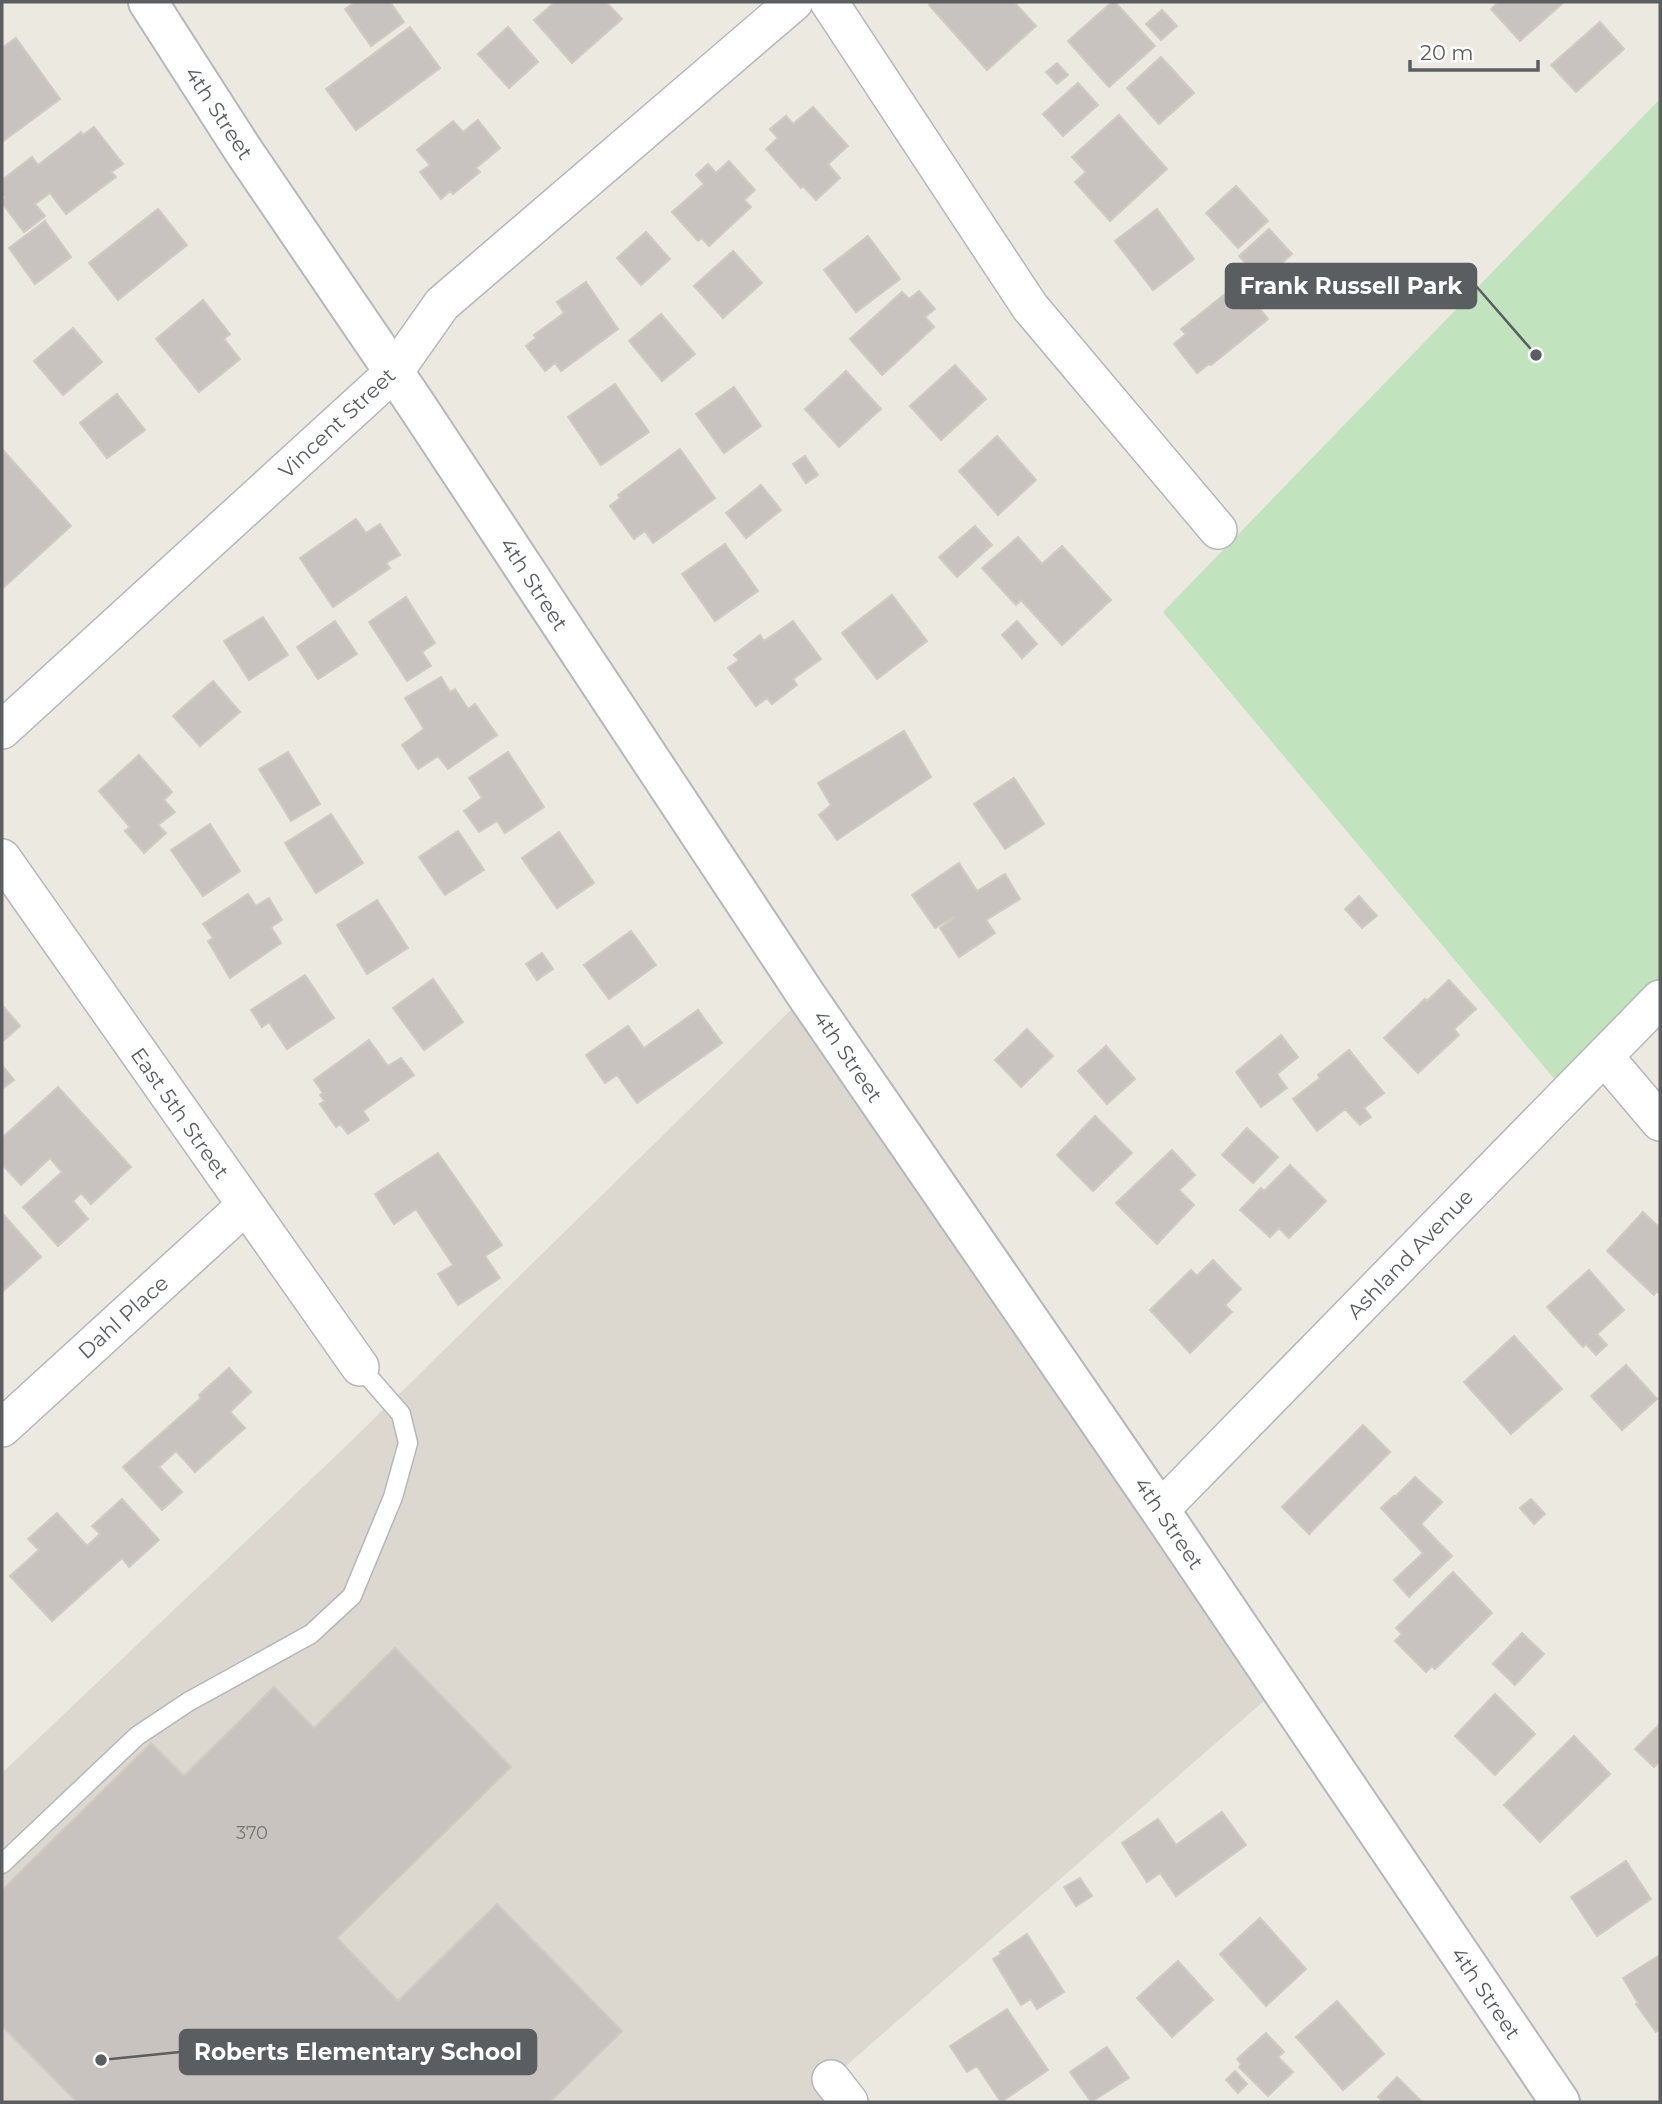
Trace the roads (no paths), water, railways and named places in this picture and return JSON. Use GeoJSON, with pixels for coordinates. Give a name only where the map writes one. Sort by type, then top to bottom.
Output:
{"type":"FeatureCollection","features":[{"type":"Feature","properties":{"kind":"street","name":"4th Street"},"geometry":{"type":"LineString","coordinates":[[148,2],[243,150],[394,372],[806,995],[1160,1510],[1560,2102]]}},
{"type":"Feature","properties":{"kind":"street","name":"Vincent Street"},"geometry":{"type":"LineString","coordinates":[[2,730],[394,372],[442,304],[794,2]]}},
{"type":"Feature","properties":{"kind":"street"},"geometry":{"type":"LineString","coordinates":[[829,2],[1030,306],[1218,530]]}},
{"type":"Feature","properties":{"kind":"street","name":"East 5th Street"},"geometry":{"type":"LineString","coordinates":[[2,858],[360,1367]]}},
{"type":"Feature","properties":{"kind":"street","name":"Ashland Avenue"},"geometry":{"type":"LineString","coordinates":[[1160,1510],[1660,999]]}},
{"type":"Feature","properties":{"kind":"street"},"geometry":{"type":"LineString","coordinates":[[1604,1056],[1660,1122]]}},
{"type":"Feature","properties":{"kind":"street","name":"Dahl Place"},"geometry":{"type":"LineString","coordinates":[[2,1428],[245,1206]]}},
{"type":"Feature","properties":{"kind":"lane"},"geometry":{"type":"LineString","coordinates":[[2,1864],[137,1736],[188,1702],[311,1634],[352,1596],[393,1497],[408,1443],[401,1414],[360,1367]]}},
{"type":"Feature","properties":{"kind":"place","name":"Frank Russell Park"},"geometry":{"type":"Point","coordinates":[1536,355]}},
{"type":"Feature","properties":{"kind":"place","name":"Roberts Elementary School"},"geometry":{"type":"Point","coordinates":[101,2060]}}]}
